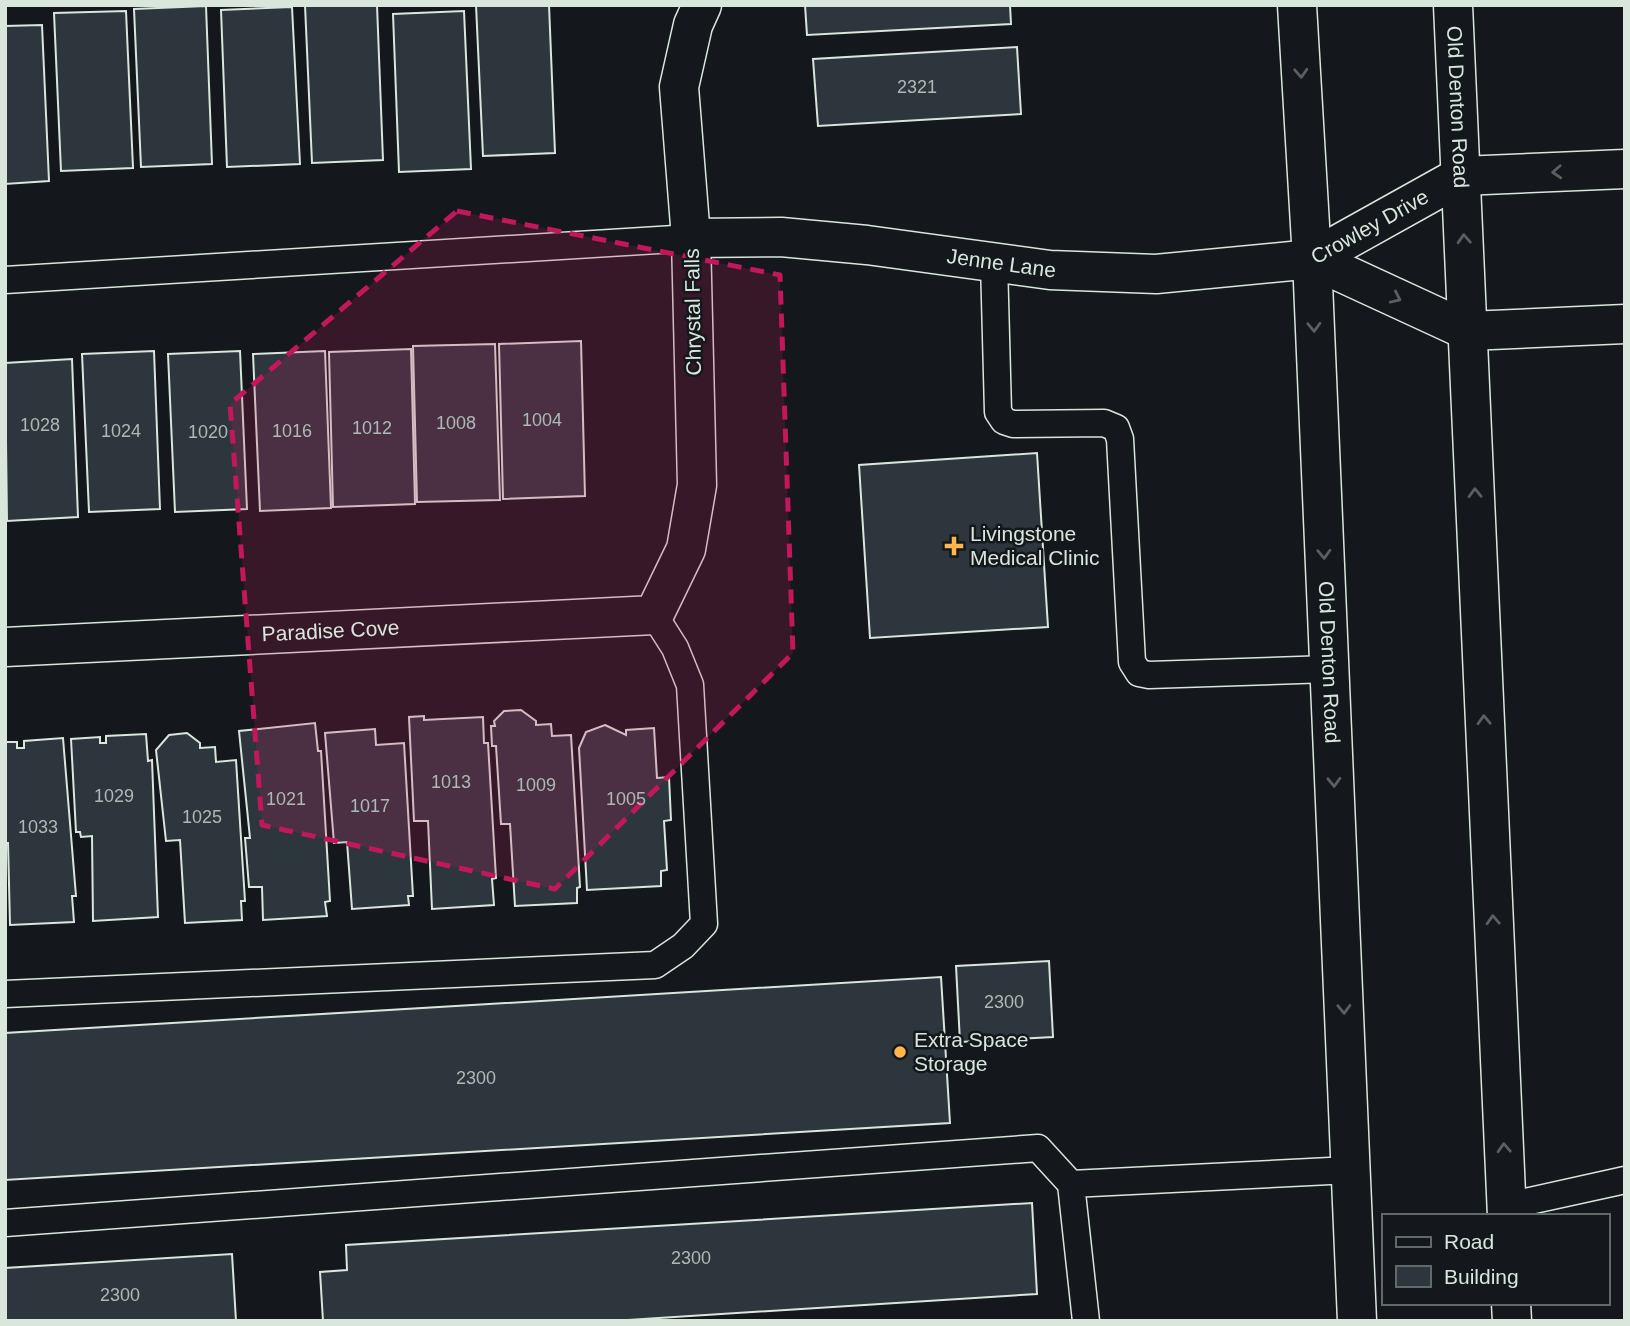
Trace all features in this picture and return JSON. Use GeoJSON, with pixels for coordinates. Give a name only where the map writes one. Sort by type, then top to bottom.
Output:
{"type":"FeatureCollection","features":[{"type":"Feature","properties":{"kind":"street","name":"Chrystal Falls"},"geometry":{"type":"LineString","coordinates":[[654,615],[686,549],[697,485],[691,238],[679,87],[693,25],[702,5]]}},
{"type":"Feature","properties":{"kind":"street","name":"Old Denton Road"},"geometry":{"type":"LineString","coordinates":[[1297,5],[1312,259],[1357,1321]]}},
{"type":"Feature","properties":{"kind":"street","name":"Old Denton Road"},"geometry":{"type":"LineString","coordinates":[[1453,5],[1507,1211]]}},
{"type":"Feature","properties":{"kind":"street","name":"Crowley Drive"},"geometry":{"type":"LineString","coordinates":[[1312,259],[1461,176],[1625,169]]}},
{"type":"Feature","properties":{"kind":"street","name":"Jenne Lane"},"geometry":{"type":"LineString","coordinates":[[691,238],[781,237],[1051,270],[1156,274],[1312,259]]}},
{"type":"Feature","properties":{"kind":"street","name":"Crowley Drive"},"geometry":{"type":"LineString","coordinates":[[1312,259],[1468,331],[1625,324]]}},
{"type":"Feature","properties":{"kind":"street","name":"Paradise Cove"},"geometry":{"type":"LineString","coordinates":[[5,647],[654,615]]}},
{"type":"Feature","properties":{"kind":"lane"},"geometry":{"type":"LineString","coordinates":[[5,280],[691,238]]}},
{"type":"Feature","properties":{"kind":"lane"},"geometry":{"type":"LineString","coordinates":[[994,262],[998,412],[1004,421],[1013,424],[1104,423],[1116,428],[1120,439],[1132,662],[1139,673],[1149,676],[1329,669]]}},
{"type":"Feature","properties":{"kind":"lane"},"geometry":{"type":"LineString","coordinates":[[5,994],[655,965],[683,946],[704,924],[690,685],[675,648],[654,615]]}},
{"type":"Feature","properties":{"kind":"lane"},"geometry":{"type":"LineString","coordinates":[[5,1223],[1038,1148],[1071,1184],[1086,1321]]}},
{"type":"Feature","properties":{"kind":"lane"},"geometry":{"type":"LineString","coordinates":[[1071,1184],[1350,1170]]}},
{"type":"Feature","properties":{"kind":"lane"},"geometry":{"type":"LineString","coordinates":[[1507,1211],[1625,1180]]}},
{"type":"Feature","properties":{"kind":"highlighted area"},"geometry":{"type":"Polygon","coordinates":[[[457,211],[780,275],[793,653],[555,889],[262,825],[230,404],[457,211]]]}},
{"type":"Feature","properties":{"kind":"building"},"geometry":{"type":"Polygon","coordinates":[[[305,5],[377,5],[383,160],[312,163],[305,5]]]}},
{"type":"Feature","properties":{"kind":"building"},"geometry":{"type":"Polygon","coordinates":[[[476,5],[549,5],[555,153],[483,156],[476,5]]]}},
{"type":"Feature","properties":{"kind":"building"},"geometry":{"type":"Polygon","coordinates":[[[805,5],[1010,5],[1011,24],[807,35],[805,5]]]}},
{"type":"Feature","properties":{"kind":"building"},"geometry":{"type":"Polygon","coordinates":[[[206,6],[212,164],[141,167],[134,9],[206,6]]]}},
{"type":"Feature","properties":{"kind":"building"},"geometry":{"type":"Polygon","coordinates":[[[292,7],[300,164],[227,167],[221,10],[292,7]]]}},
{"type":"Feature","properties":{"kind":"building"},"geometry":{"type":"Polygon","coordinates":[[[126,11],[133,168],[61,171],[54,13],[126,11]]]}},
{"type":"Feature","properties":{"kind":"building"},"geometry":{"type":"Polygon","coordinates":[[[464,11],[471,169],[399,172],[393,14],[464,11]]]}},
{"type":"Feature","properties":{"kind":"building"},"geometry":{"type":"Polygon","coordinates":[[[42,25],[49,181],[5,184],[5,26],[42,25]]]}},
{"type":"Feature","properties":{"kind":"building"},"geometry":{"type":"Polygon","coordinates":[[[1017,47],[1021,114],[818,126],[813,59],[1017,47]]]}},
{"type":"Feature","properties":{"kind":"building"},"geometry":{"type":"Polygon","coordinates":[[[581,341],[585,496],[503,499],[499,344],[581,341]]]}},
{"type":"Feature","properties":{"kind":"building"},"geometry":{"type":"Polygon","coordinates":[[[495,344],[500,500],[417,502],[413,346],[495,344]]]}},
{"type":"Feature","properties":{"kind":"building"},"geometry":{"type":"Polygon","coordinates":[[[411,349],[415,504],[333,507],[329,352],[411,349]]]}},
{"type":"Feature","properties":{"kind":"building"},"geometry":{"type":"Polygon","coordinates":[[[154,351],[160,509],[89,512],[82,354],[154,351]]]}},
{"type":"Feature","properties":{"kind":"building"},"geometry":{"type":"Polygon","coordinates":[[[240,351],[247,509],[175,512],[168,354],[240,351]]]}},
{"type":"Feature","properties":{"kind":"building"},"geometry":{"type":"Polygon","coordinates":[[[325,351],[331,508],[260,511],[253,354],[325,351]]]}},
{"type":"Feature","properties":{"kind":"building"},"geometry":{"type":"Polygon","coordinates":[[[72,359],[78,517],[7,521],[5,363],[72,359]]]}},
{"type":"Feature","properties":{"kind":"building","name":"Livingstone Medical Clinic"},"geometry":{"type":"Polygon","coordinates":[[[1037,453],[1048,627],[870,638],[859,465],[1037,453]]]}},
{"type":"Feature","properties":{"kind":"building"},"geometry":{"type":"Polygon","coordinates":[[[521,710],[536,721],[536,725],[551,724],[552,736],[571,735],[580,887],[577,888],[577,903],[515,906],[510,824],[501,824],[496,746],[492,746],[491,726],[495,726],[494,721],[504,711],[521,710]]]}},
{"type":"Feature","properties":{"kind":"building"},"geometry":{"type":"Polygon","coordinates":[[[424,716],[424,720],[483,717],[484,743],[488,743],[496,878],[492,879],[494,905],[432,909],[428,821],[414,821],[409,717],[424,716]]]}},
{"type":"Feature","properties":{"kind":"building"},"geometry":{"type":"Polygon","coordinates":[[[315,723],[318,751],[321,751],[330,901],[325,902],[327,916],[263,920],[262,887],[249,887],[245,838],[250,838],[239,731],[315,723]]]}},
{"type":"Feature","properties":{"kind":"building"},"geometry":{"type":"Polygon","coordinates":[[[605,725],[626,735],[626,730],[654,728],[657,778],[669,777],[671,820],[664,821],[667,870],[661,871],[661,886],[587,890],[579,748],[586,732],[605,725]]]}},
{"type":"Feature","properties":{"kind":"building"},"geometry":{"type":"Polygon","coordinates":[[[375,729],[376,745],[404,743],[413,896],[408,896],[409,905],[352,909],[347,842],[334,843],[325,733],[375,729]]]}},
{"type":"Feature","properties":{"kind":"building"},"geometry":{"type":"Polygon","coordinates":[[[187,733],[200,743],[200,748],[215,747],[216,762],[236,760],[245,901],[241,901],[242,920],[185,923],[180,840],[166,841],[156,750],[169,735],[187,733]]]}},
{"type":"Feature","properties":{"kind":"building"},"geometry":{"type":"Polygon","coordinates":[[[146,734],[148,761],[152,760],[158,917],[93,921],[92,836],[81,837],[80,832],[76,832],[71,739],[100,737],[100,743],[106,743],[106,736],[146,734]]]}},
{"type":"Feature","properties":{"kind":"building"},"geometry":{"type":"Polygon","coordinates":[[[63,738],[76,896],[72,896],[74,922],[10,925],[8,843],[5,843],[5,742],[17,742],[17,748],[24,748],[24,741],[63,738]]]}},
{"type":"Feature","properties":{"kind":"building"},"geometry":{"type":"Polygon","coordinates":[[[1049,961],[1053,1037],[960,1042],[956,966],[1049,961]]]}},
{"type":"Feature","properties":{"kind":"building"},"geometry":{"type":"Polygon","coordinates":[[[941,977],[950,1123],[5,1180],[5,1033],[941,977]]]}},
{"type":"Feature","properties":{"kind":"building"},"geometry":{"type":"Polygon","coordinates":[[[1032,1203],[1037,1294],[612,1321],[323,1321],[320,1272],[347,1270],[346,1245],[1032,1203]]]}},
{"type":"Feature","properties":{"kind":"building"},"geometry":{"type":"Polygon","coordinates":[[[232,1254],[236,1321],[5,1321],[5,1268],[232,1254]]]}},
{"type":"Feature","properties":{"kind":"place","name":"Livingstone Medical Clinic"},"geometry":{"type":"Point","coordinates":[954,546]}},
{"type":"Feature","properties":{"kind":"place","name":"Extra Space Storage"},"geometry":{"type":"Point","coordinates":[900,1052]}}]}
